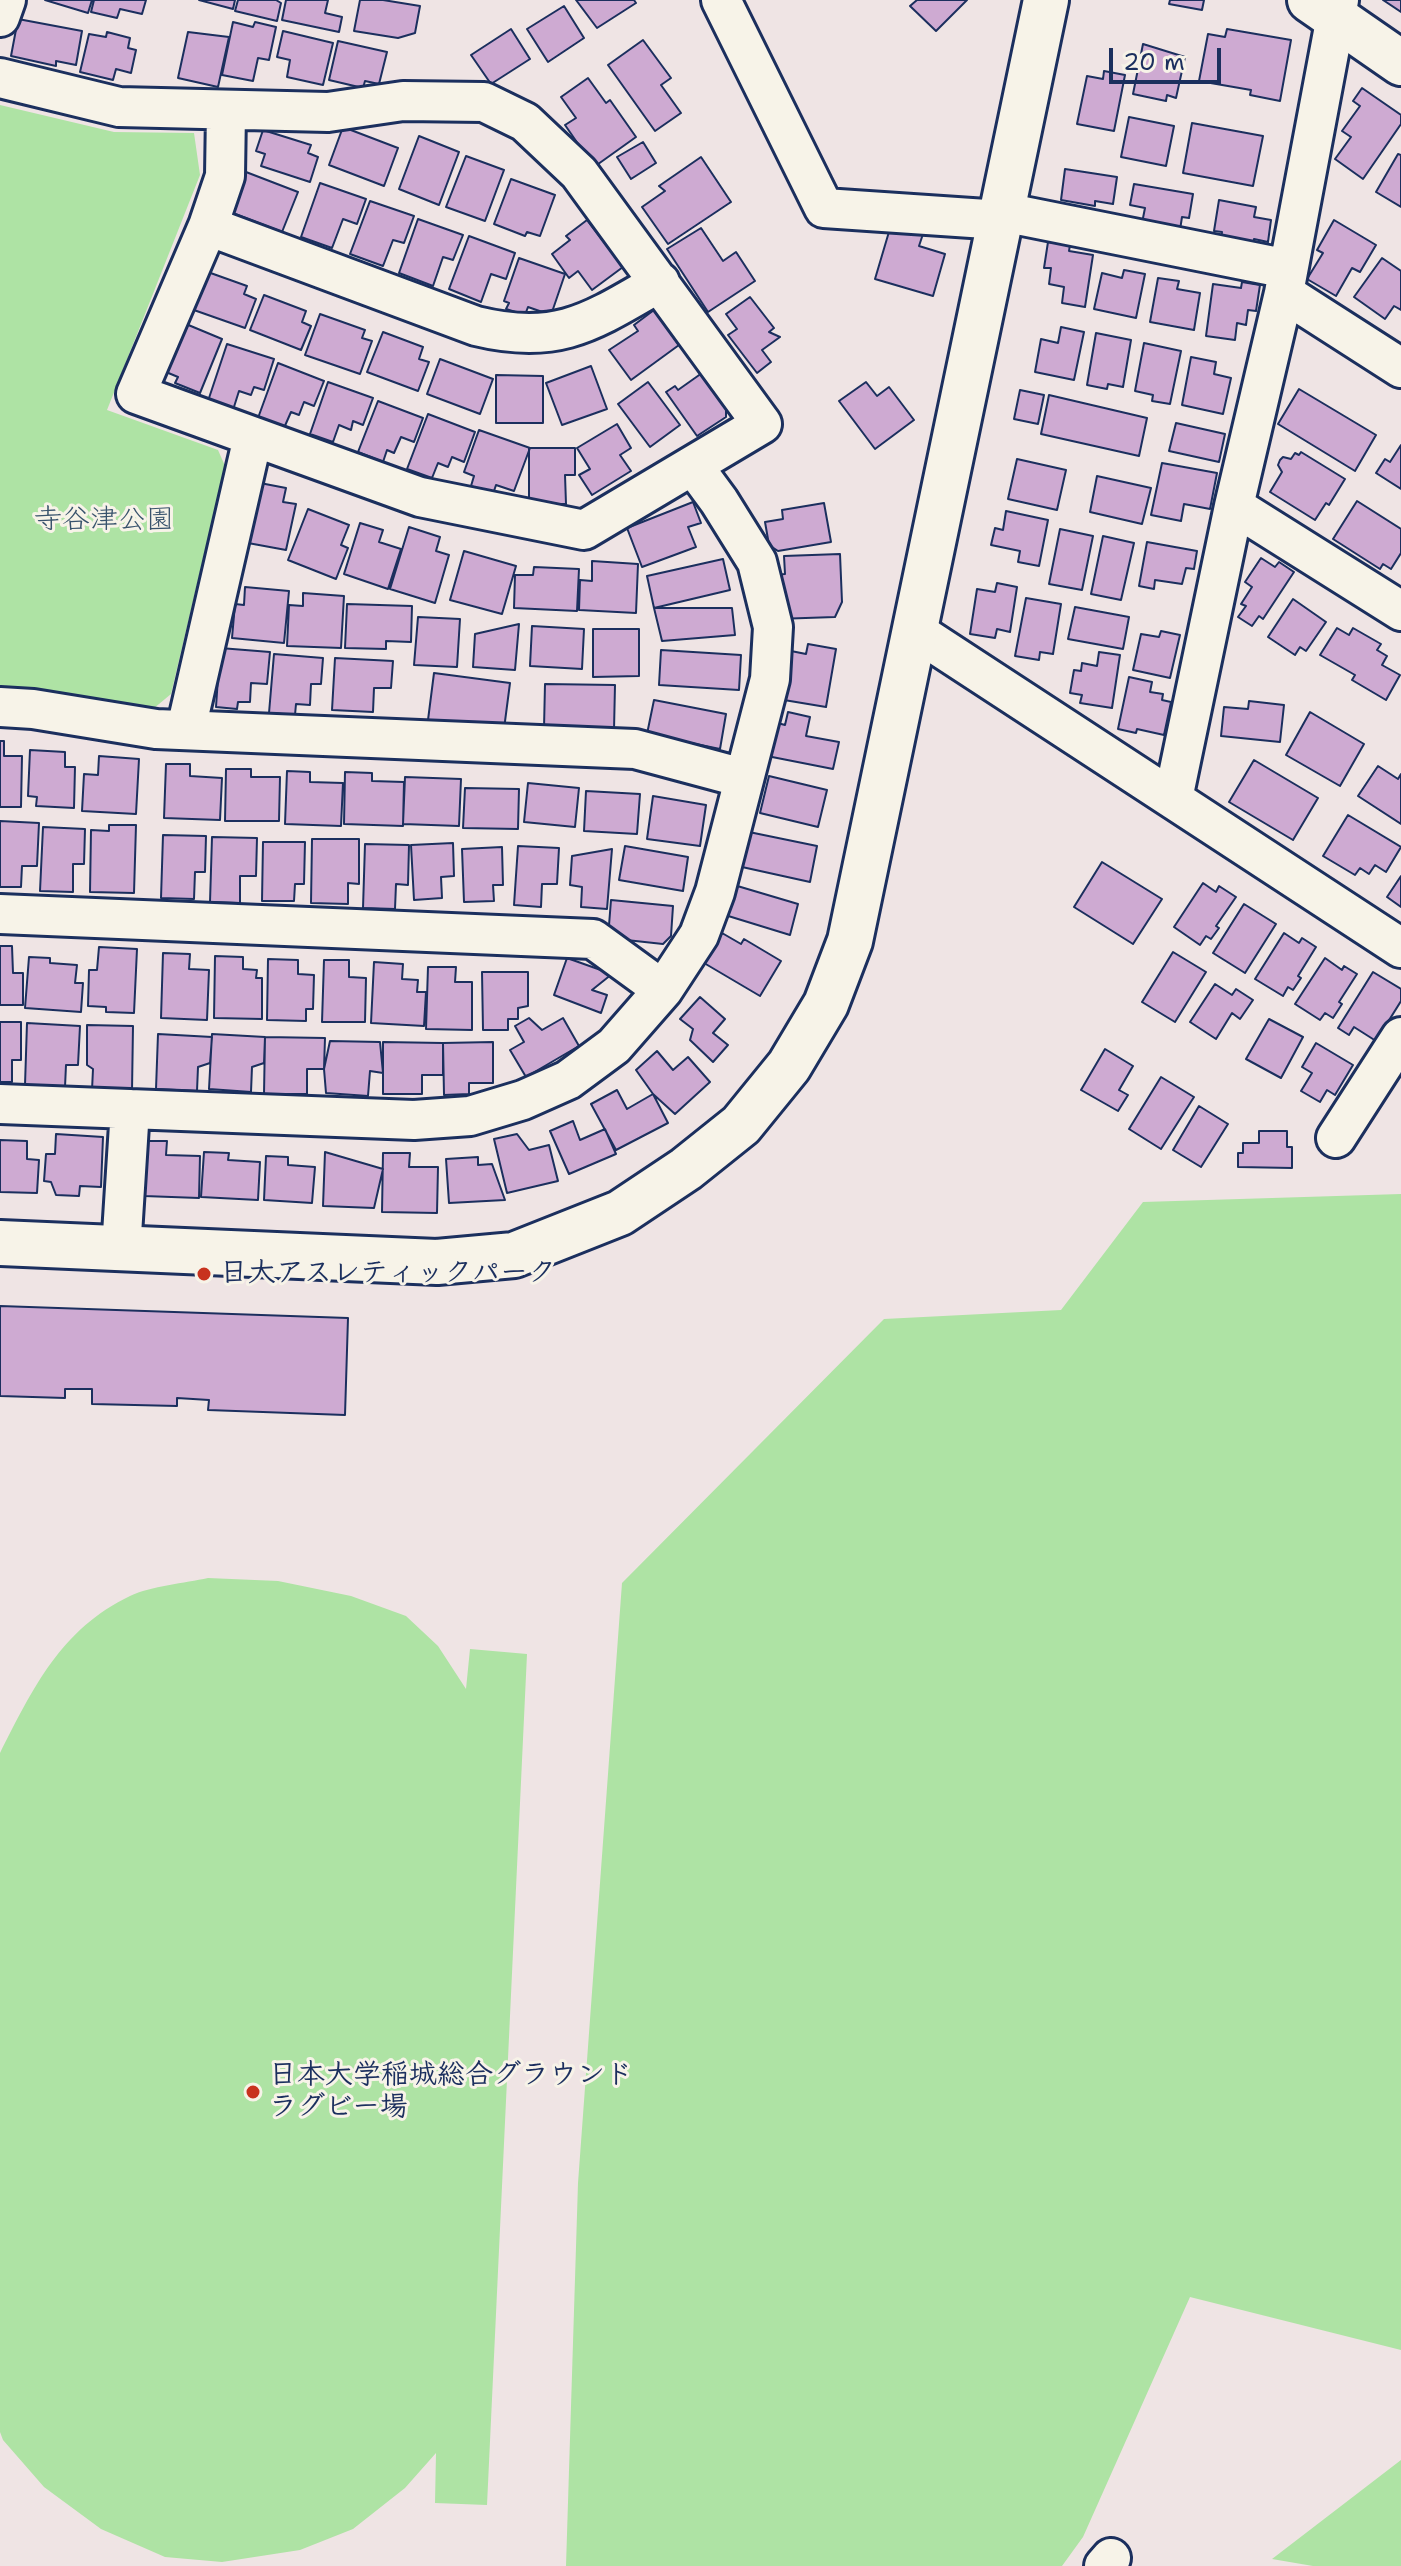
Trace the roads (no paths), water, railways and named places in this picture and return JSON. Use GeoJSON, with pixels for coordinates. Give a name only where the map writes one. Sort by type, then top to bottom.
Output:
{"type":"FeatureCollection","features":[{"type":"Feature","properties":{"kind":"street"},"geometry":{"type":"LineString","coordinates":[[0,17],[6,0]]}},
{"type":"Feature","properties":{"kind":"street"},"geometry":{"type":"LineString","coordinates":[[721,0],[824,208],[1002,216],[1286,281],[1401,368]]}},
{"type":"Feature","properties":{"kind":"street"},"geometry":{"type":"LineString","coordinates":[[0,1243],[437,1262],[514,1255],[620,1213],[686,1169],[741,1125],[789,1066],[826,1004],[850,941],[1046,0]]}},
{"type":"Feature","properties":{"kind":"street"},"geometry":{"type":"LineString","coordinates":[[1173,799],[1234,506],[1286,281],[1328,6],[1401,63]]}},
{"type":"Feature","properties":{"kind":"street"},"geometry":{"type":"LineString","coordinates":[[0,78],[119,107],[328,112],[403,101],[484,102],[525,122],[579,173],[762,424],[584,530],[420,497],[136,394],[208,226],[225,176],[226,111]]}},
{"type":"Feature","properties":{"kind":"street"},"geometry":{"type":"LineString","coordinates":[[208,226],[476,326],[509,334],[555,333],[592,322],[660,282]]}},
{"type":"Feature","properties":{"kind":"street"},"geometry":{"type":"LineString","coordinates":[[186,729],[253,437]]}},
{"type":"Feature","properties":{"kind":"street"},"geometry":{"type":"LineString","coordinates":[[0,1104],[414,1120],[470,1116],[523,1100],[568,1080],[614,1046],[663,990],[699,935],[710,906],[770,679],[773,627],[757,562],[694,467]]}},
{"type":"Feature","properties":{"kind":"street"},"geometry":{"type":"LineString","coordinates":[[1234,506],[1401,611]]}},
{"type":"Feature","properties":{"kind":"street"},"geometry":{"type":"LineString","coordinates":[[914,630],[1401,948]]}},
{"type":"Feature","properties":{"kind":"street"},"geometry":{"type":"LineString","coordinates":[[0,707],[33,709],[156,729],[635,749],[743,778]]}},
{"type":"Feature","properties":{"kind":"street"},"geometry":{"type":"LineString","coordinates":[[0,914],[593,939],[663,990]]}},
{"type":"Feature","properties":{"kind":"street"},"geometry":{"type":"LineString","coordinates":[[1336,1138],[1401,1037]]}},
{"type":"Feature","properties":{"kind":"street"},"geometry":{"type":"LineString","coordinates":[[121,1250],[130,1109]]}},
{"type":"Feature","properties":{"kind":"place","name":"日大アスレティックパーク"},"geometry":{"type":"Point","coordinates":[204,1274]}},
{"type":"Feature","properties":{"kind":"place","name":"日本大学稲城総合グラウンド ラグビー場"},"geometry":{"type":"Point","coordinates":[253,2092]}},
{"type":"Feature","properties":{"kind":"park label","name":"寺谷津公園"},"geometry":{"type":"Point","coordinates":[104,521]}}]}
